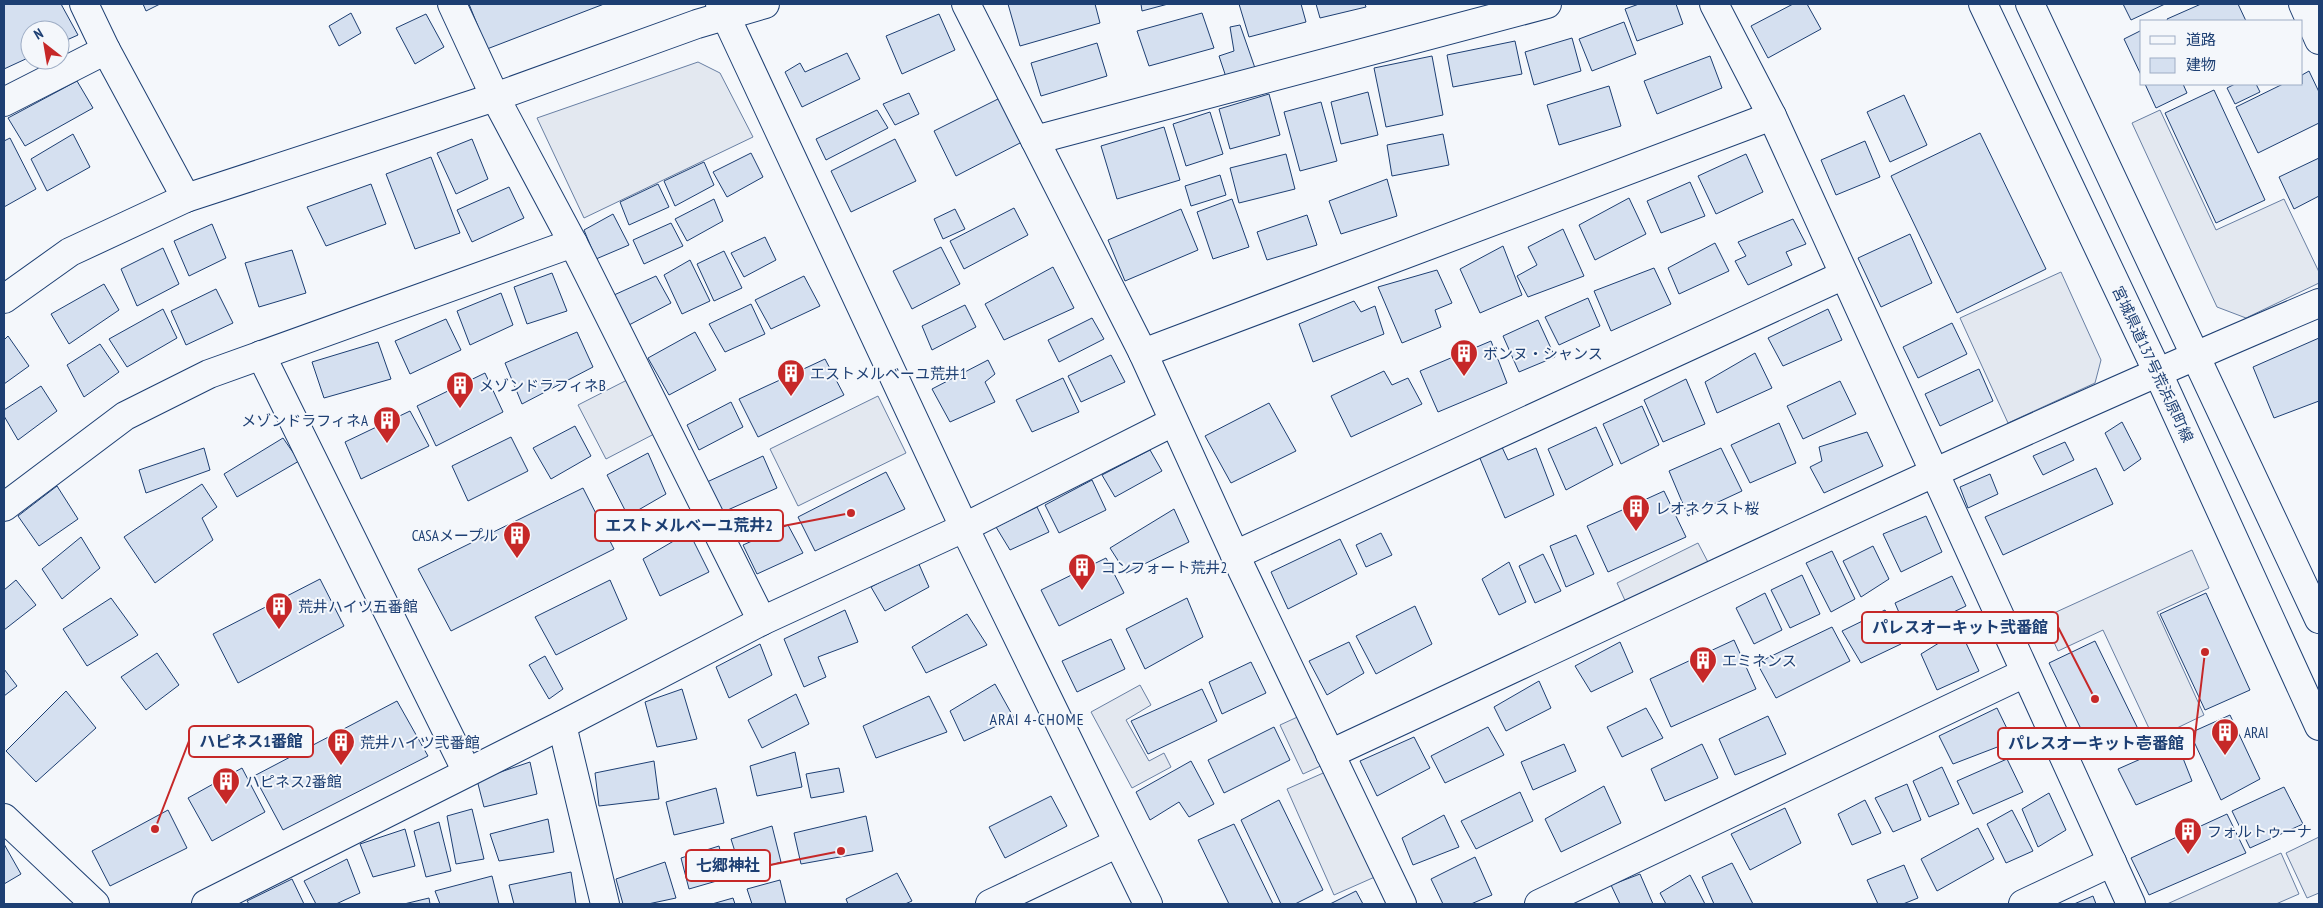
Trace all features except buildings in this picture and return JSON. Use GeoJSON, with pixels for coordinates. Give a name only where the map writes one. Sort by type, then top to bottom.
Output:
{"type":"FeatureCollection","features":[{"type":"Feature","properties":{"kind":"street"},"geometry":{"type":"LineString","coordinates":[[84,4],[106,50],[186,198]]}},
{"type":"Feature","properties":{"kind":"street"},"geometry":{"type":"LineString","coordinates":[[452,4],[495,97],[573,243],[762,621]]}},
{"type":"Feature","properties":{"kind":"street"},"geometry":{"type":"LineString","coordinates":[[4,298],[70,252],[186,198],[495,97],[722,10],[765,4]]}},
{"type":"Feature","properties":{"kind":"street"},"geometry":{"type":"LineString","coordinates":[[966,4],[1143,353],[1235,555],[1402,904]]}},
{"type":"Feature","properties":{"kind":"street"},"geometry":{"type":"LineString","coordinates":[[1035,140],[1509,9],[1547,4]]}},
{"type":"Feature","properties":{"kind":"street"},"geometry":{"type":"LineString","coordinates":[[1714,4],[1772,116],[2131,904]]}},
{"type":"Feature","properties":{"kind":"street","name":"宮城県道137号荒浜原町線"},"geometry":{"type":"LineString","coordinates":[[1983,4],[2158,373],[2319,726]]}},
{"type":"Feature","properties":{"kind":"street"},"geometry":{"type":"LineString","coordinates":[[2030,4],[2319,620]]}},
{"type":"Feature","properties":{"kind":"street"},"geometry":{"type":"LineString","coordinates":[[2303,4],[2319,40]]}},
{"type":"Feature","properties":{"kind":"street"},"geometry":{"type":"LineString","coordinates":[[722,10],[964,527],[1148,904]]}},
{"type":"Feature","properties":{"kind":"street"},"geometry":{"type":"LineString","coordinates":[[4,102],[106,50]]}},
{"type":"Feature","properties":{"kind":"street"},"geometry":{"type":"LineString","coordinates":[[1143,353],[1772,116]]}},
{"type":"Feature","properties":{"kind":"street"},"geometry":{"type":"LineString","coordinates":[[4,508],[125,416],[209,374],[573,243]]}},
{"type":"Feature","properties":{"kind":"street"},"geometry":{"type":"LineString","coordinates":[[1235,555],[1844,275]]}},
{"type":"Feature","properties":{"kind":"street"},"geometry":{"type":"LineString","coordinates":[[1330,754],[1934,473],[2194,356],[2319,303]]}},
{"type":"Feature","properties":{"kind":"street"},"geometry":{"type":"LineString","coordinates":[[262,355],[467,772]]}},
{"type":"Feature","properties":{"kind":"street"},"geometry":{"type":"LineString","coordinates":[[206,904],[562,725],[762,621],[964,527],[1173,422]]}},
{"type":"Feature","properties":{"kind":"street"},"geometry":{"type":"LineString","coordinates":[[1539,904],[2025,673]]}},
{"type":"Feature","properties":{"kind":"street"},"geometry":{"type":"LineString","coordinates":[[562,725],[605,904]]}},
{"type":"Feature","properties":{"kind":"street"},"geometry":{"type":"LineString","coordinates":[[4,818],[95,904]]}},
{"type":"Feature","properties":{"kind":"street"},"geometry":{"type":"LineString","coordinates":[[990,904],[1118,843]]}},
{"type":"Feature","properties":{"kind":"street"},"geometry":{"type":"LineString","coordinates":[[2023,904],[2112,862]]}},
{"type":"Feature","properties":{"kind":"shaded area"},"geometry":{"type":"Polygon","coordinates":[[[698,62],[720,73],[753,137],[584,218],[537,118],[698,62]]]}},
{"type":"Feature","properties":{"kind":"shaded area"},"geometry":{"type":"Polygon","coordinates":[[[2160,110],[2216,230],[2284,199],[2319,272],[2319,283],[2246,318],[2217,307],[2132,123],[2160,110]]]}},
{"type":"Feature","properties":{"kind":"shaded area"},"geometry":{"type":"Polygon","coordinates":[[[2061,272],[2101,360],[2095,383],[2008,423],[1960,318],[2061,272]]]}},
{"type":"Feature","properties":{"kind":"shaded area"},"geometry":{"type":"Polygon","coordinates":[[[629,379],[656,433],[606,459],[578,405],[629,379]]]}},
{"type":"Feature","properties":{"kind":"shaded area"},"geometry":{"type":"Polygon","coordinates":[[[878,396],[906,453],[798,506],[770,449],[878,396]]]}},
{"type":"Feature","properties":{"kind":"shaded area"},"geometry":{"type":"Polygon","coordinates":[[[1698,543],[1710,566],[1628,607],[1617,583],[1698,543]]]}},
{"type":"Feature","properties":{"kind":"shaded area"},"geometry":{"type":"Polygon","coordinates":[[[2192,550],[2209,588],[2157,612],[2204,715],[2154,739],[2103,630],[2058,651],[2043,618],[2192,550]]]}},
{"type":"Feature","properties":{"kind":"shaded area"},"geometry":{"type":"Polygon","coordinates":[[[1140,685],[1151,705],[1126,720],[1149,761],[1164,753],[1171,767],[1132,788],[1091,712],[1140,685]]]}},
{"type":"Feature","properties":{"kind":"shaded area"},"geometry":{"type":"Polygon","coordinates":[[[1304,714],[1327,763],[1303,774],[1280,725],[1304,714]]]}},
{"type":"Feature","properties":{"kind":"shaded area"},"geometry":{"type":"Polygon","coordinates":[[[1330,770],[1377,876],[1334,895],[1287,789],[1330,770]]]}},
{"type":"Feature","properties":{"kind":"shaded area"},"geometry":{"type":"Polygon","coordinates":[[[2319,837],[2319,893],[2307,898],[2286,853],[2319,837]]]}},
{"type":"Feature","properties":{"kind":"shaded area"},"geometry":{"type":"Polygon","coordinates":[[[2281,853],[2299,894],[2276,904],[2167,904],[2281,853]]]}},
{"type":"Feature","properties":{"kind":"place","name":"ボンヌ・シャンス"},"geometry":{"type":"Point","coordinates":[1464,377]}},
{"type":"Feature","properties":{"kind":"place","name":"エストメルベーユ荒井1"},"geometry":{"type":"Point","coordinates":[791,397]}},
{"type":"Feature","properties":{"kind":"place","name":"メゾンドラフィネB"},"geometry":{"type":"Point","coordinates":[460,409]}},
{"type":"Feature","properties":{"kind":"place","name":"メゾンドラフィネA"},"geometry":{"type":"Point","coordinates":[387,444]}},
{"type":"Feature","properties":{"kind":"place","name":"エストメルベーユ荒井2"},"geometry":{"type":"Point","coordinates":[851,513]}},
{"type":"Feature","properties":{"kind":"place","name":"レオネクスト桜"},"geometry":{"type":"Point","coordinates":[1636,532]}},
{"type":"Feature","properties":{"kind":"place","name":"CASAメープル"},"geometry":{"type":"Point","coordinates":[517,559]}},
{"type":"Feature","properties":{"kind":"place","name":"コンフォート荒井2"},"geometry":{"type":"Point","coordinates":[1082,591]}},
{"type":"Feature","properties":{"kind":"place","name":"荒井ハイツ五番館"},"geometry":{"type":"Point","coordinates":[279,630]}},
{"type":"Feature","properties":{"kind":"place","name":"パレスオーキット壱番館"},"geometry":{"type":"Point","coordinates":[2205,652]}},
{"type":"Feature","properties":{"kind":"place","name":"エミネンス"},"geometry":{"type":"Point","coordinates":[1703,684]}},
{"type":"Feature","properties":{"kind":"place","name":"パレスオーキット弐番館"},"geometry":{"type":"Point","coordinates":[2095,699]}},
{"type":"Feature","properties":{"kind":"place","name":"ARAI"},"geometry":{"type":"Point","coordinates":[2225,756]}},
{"type":"Feature","properties":{"kind":"place","name":"荒井ハイツ弐番館"},"geometry":{"type":"Point","coordinates":[341,766]}},
{"type":"Feature","properties":{"kind":"place","name":"ハピネス2番館"},"geometry":{"type":"Point","coordinates":[226,805]}},
{"type":"Feature","properties":{"kind":"place","name":"ハピネス1番館"},"geometry":{"type":"Point","coordinates":[155,829]}},
{"type":"Feature","properties":{"kind":"place","name":"七郷神社"},"geometry":{"type":"Point","coordinates":[841,851]}},
{"type":"Feature","properties":{"kind":"place","name":"フォルトゥーナ"},"geometry":{"type":"Point","coordinates":[2188,855]}},
{"type":"Feature","properties":{"kind":"district","name":"ARAI 4-CHOME"},"geometry":{"type":"Point","coordinates":[1037,719]}}]}
